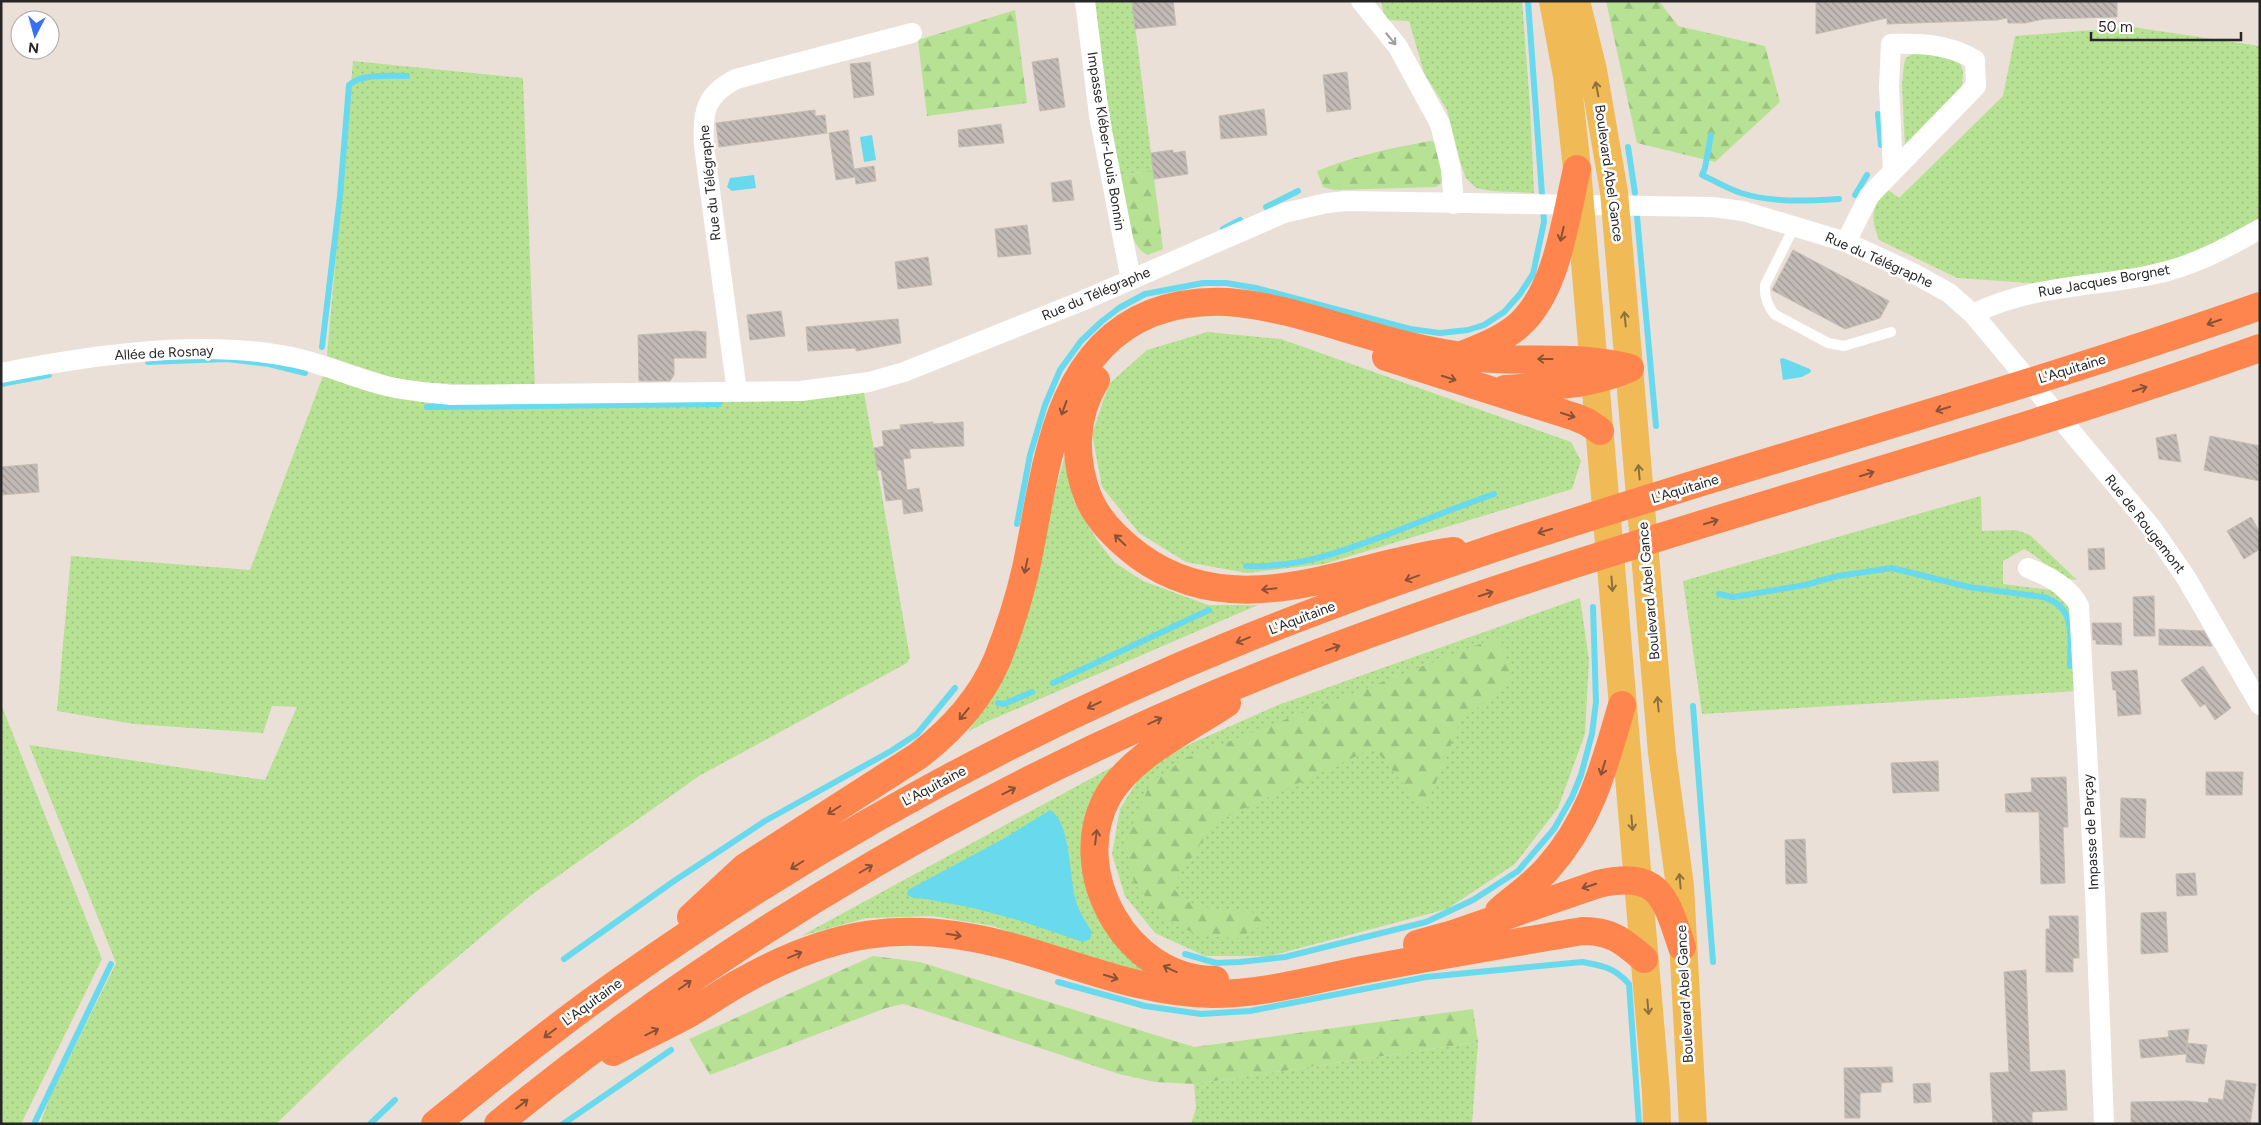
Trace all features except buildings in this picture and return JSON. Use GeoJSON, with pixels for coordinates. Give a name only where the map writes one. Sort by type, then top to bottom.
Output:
{"type":"FeatureCollection","features":[{"type":"Feature","properties":{"kind":"highway"},"geometry":{"type":"LineString","coordinates":[[1462,355],[1490,344],[1506,334],[1519,325],[1538,304],[1555,265],[1577,169]]}},
{"type":"Feature","properties":{"kind":"highway"},"geometry":{"type":"LineString","coordinates":[[617,983],[745,867],[918,756],[941,739],[981,692],[997,660],[1026,568],[1049,454],[1066,402],[1075,382],[1087,363],[1118,331],[1138,319],[1173,307],[1201,302],[1226,302],[1273,309],[1403,345],[1462,355],[1595,370]]}},
{"type":"Feature","properties":{"kind":"highway","name":"L'Aquitaine"},"geometry":{"type":"LineString","coordinates":[[435,1124],[501,1070],[617,983],[732,905],[816,852],[945,780],[1024,739],[1159,676],[1315,612],[1508,544],[1990,395],[2260,306]]}},
{"type":"Feature","properties":{"kind":"highway"},"geometry":{"type":"LineString","coordinates":[[1508,544],[1418,555],[1317,582],[1291,586],[1243,591],[1198,584],[1162,570],[1128,548],[1108,527],[1090,502],[1079,467],[1077,448],[1083,408],[1090,390],[1101,372],[1112,358],[1136,338],[1163,325],[1184,320],[1225,317],[1270,322],[1339,341],[1574,416],[1600,431]]}},
{"type":"Feature","properties":{"kind":"highway"},"geometry":{"type":"LineString","coordinates":[[498,1124],[546,1085],[640,1016],[770,928],[904,847],[1007,792],[1104,744],[1184,708],[1288,665],[1402,622],[1586,561],[2094,403],[2260,348]]}},
{"type":"Feature","properties":{"kind":"highway"},"geometry":{"type":"LineString","coordinates":[[1488,390],[1595,370],[1630,368]]}},
{"type":"Feature","properties":{"kind":"highway"},"geometry":{"type":"LineString","coordinates":[[1288,665],[1143,757],[1118,781],[1108,797],[1098,822],[1095,864],[1101,892],[1117,924],[1145,954],[1173,970],[1196,978],[1234,981],[1263,978],[1353,960],[1453,934],[1488,920],[1618,879],[1637,880],[1663,898],[1682,947]]}},
{"type":"Feature","properties":{"kind":"highway"},"geometry":{"type":"LineString","coordinates":[[1488,920],[1547,869],[1576,830],[1596,791],[1622,705]]}},
{"type":"Feature","properties":{"kind":"highway"},"geometry":{"type":"LineString","coordinates":[[546,1085],[689,1013],[736,984],[777,963],[822,945],[849,937],[885,932],[911,930],[968,937],[1005,945],[1147,986],[1180,992],[1209,994],[1235,994],[1264,990],[1404,962],[1582,931],[1601,931],[1615,936],[1644,959]]}},
{"type":"Feature","properties":{"kind":"main road","name":"Boulevard Abel Gance"},"geometry":{"type":"LineString","coordinates":[[1553,1],[1567,76],[1577,169],[1657,1124]]}},
{"type":"Feature","properties":{"kind":"main road","name":"Boulevard Abel Gance"},"geometry":{"type":"LineString","coordinates":[[1576,1],[1593,70],[1614,192],[1662,753],[1680,886],[1692,1124]]}},
{"type":"Feature","properties":{"kind":"street","name":"Impasse Kléber-Louis Bonnin"},"geometry":{"type":"LineString","coordinates":[[1085,1],[1099,115],[1131,280]]}},
{"type":"Feature","properties":{"kind":"street"},"geometry":{"type":"LineString","coordinates":[[1361,1],[1398,47],[1440,124],[1450,170],[1454,204]]}},
{"type":"Feature","properties":{"kind":"street","name":"Rue du Télégraphe"},"geometry":{"type":"LineString","coordinates":[[737,392],[704,146],[703,120],[710,99],[721,87],[736,79],[912,33]]}},
{"type":"Feature","properties":{"kind":"street"},"geometry":{"type":"LineString","coordinates":[[1846,242],[1870,196],[1976,86],[1975,60],[1940,45],[1891,44],[1888,86],[1893,170]]}},
{"type":"Feature","properties":{"kind":"street","name":"Rue du Télégraphe"},"geometry":{"type":"LineString","coordinates":[[326,368],[411,391],[450,395],[801,391],[840,387],[904,372],[1131,280],[1284,213],[1308,207],[1346,202],[1669,206],[1712,207],[1743,211],[1795,225],[1846,242],[1913,273],[1949,293],[1973,314],[2008,357]]}},
{"type":"Feature","properties":{"kind":"street","name":"Rue Jacques Borgnet"},"geometry":{"type":"LineString","coordinates":[[1973,314],[1989,306],[2026,295],[2118,281],[2176,269],[2214,255],[2260,230]]}},
{"type":"Feature","properties":{"kind":"street","name":"Allée de Rosnay"},"geometry":{"type":"LineString","coordinates":[[1,372],[79,358],[188,350],[264,353],[296,358],[326,368]]}},
{"type":"Feature","properties":{"kind":"street","name":"Rue de Rougemont"},"geometry":{"type":"LineString","coordinates":[[2008,357],[2170,552],[2260,706]]}},
{"type":"Feature","properties":{"kind":"street","name":"Impasse de Parçay"},"geometry":{"type":"LineString","coordinates":[[2028,568],[2047,575],[2061,585],[2075,599],[2078,606],[2095,894],[2104,1124]]}},
{"type":"Feature","properties":{"kind":"lane"},"geometry":{"type":"LineString","coordinates":[[1795,225],[1766,285],[1765,292],[1774,314],[1836,346],[1844,346],[1891,332]]}},
{"type":"Feature","properties":{"kind":"green space"},"geometry":{"type":"Polygon","coordinates":[[[1094,1],[1132,1],[1153,170],[1117,176],[1094,1]]]}},
{"type":"Feature","properties":{"kind":"green space"},"geometry":{"type":"Polygon","coordinates":[[[1381,1],[1522,1],[1534,193],[1492,191],[1476,188],[1466,178],[1447,110],[1424,73],[1409,21],[1385,20],[1381,1]]]}},
{"type":"Feature","properties":{"kind":"green space"},"geometry":{"type":"Polygon","coordinates":[[[1606,1],[1659,1],[1678,26],[1765,46],[1780,102],[1715,162],[1637,143],[1606,1]]]}},
{"type":"Feature","properties":{"kind":"green space"},"geometry":{"type":"Polygon","coordinates":[[[1015,10],[1027,103],[927,116],[918,40],[1015,10]]]}},
{"type":"Feature","properties":{"kind":"green space"},"geometry":{"type":"Polygon","coordinates":[[[2132,27],[2260,46],[2260,218],[2192,254],[2122,272],[2031,283],[1957,278],[1879,240],[1873,219],[1875,208],[1887,189],[1899,198],[2003,96],[2015,36],[2132,27]]]}},
{"type":"Feature","properties":{"kind":"green space"},"geometry":{"type":"Polygon","coordinates":[[[1916,52],[1959,61],[1963,71],[1962,88],[1905,146],[1902,86],[1904,64],[1906,58],[1916,52]]]}},
{"type":"Feature","properties":{"kind":"green space"},"geometry":{"type":"Polygon","coordinates":[[[353,61],[523,78],[535,387],[405,382],[327,356],[353,61]]]}},
{"type":"Feature","properties":{"kind":"green space"},"geometry":{"type":"Polygon","coordinates":[[[1430,141],[1438,142],[1444,181],[1436,187],[1334,190],[1323,187],[1317,171],[1373,153],[1430,141]]]}},
{"type":"Feature","properties":{"kind":"green space"},"geometry":{"type":"Polygon","coordinates":[[[1153,170],[1163,249],[1148,255],[1135,243],[1127,220],[1117,176],[1153,170]]]}},
{"type":"Feature","properties":{"kind":"green space"},"geometry":{"type":"Polygon","coordinates":[[[1207,332],[1281,339],[1571,442],[1581,461],[1572,489],[1324,564],[1247,573],[1186,562],[1139,533],[1102,487],[1092,434],[1109,384],[1147,350],[1207,332]]]}},
{"type":"Feature","properties":{"kind":"green space"},"geometry":{"type":"Polygon","coordinates":[[[326,368],[394,395],[864,392],[910,658],[907,663],[699,776],[530,896],[422,987],[345,1057],[276,1124],[40,1124],[50,1097],[116,963],[29,745],[265,780],[297,707],[272,706],[263,733],[134,724],[57,711],[71,556],[250,570],[326,368]]]}},
{"type":"Feature","properties":{"kind":"green space"},"geometry":{"type":"Polygon","coordinates":[[[1065,456],[1074,502],[1097,540],[1114,562],[1143,581],[1208,605],[1258,605],[984,723],[968,732],[1007,665],[1065,456]]]}},
{"type":"Feature","properties":{"kind":"green space"},"geometry":{"type":"Polygon","coordinates":[[[1981,496],[1982,531],[2016,530],[2030,535],[2077,580],[2057,573],[2024,549],[2003,561],[2003,584],[2051,590],[2075,613],[2077,691],[1702,714],[1683,581],[1981,496]]]}},
{"type":"Feature","properties":{"kind":"green space"},"geometry":{"type":"Polygon","coordinates":[[[1580,598],[1589,660],[1585,734],[1558,808],[1515,864],[1447,909],[1270,956],[1205,956],[1155,933],[1125,896],[1112,854],[1120,809],[1141,775],[1181,748],[1278,705],[1580,598]]]}},
{"type":"Feature","properties":{"kind":"green space"},"geometry":{"type":"Polygon","coordinates":[[[1498,637],[1513,679],[1460,722],[1425,810],[1374,748],[1215,822],[1172,887],[1186,901],[1219,911],[1252,912],[1265,924],[1238,938],[1200,936],[1164,919],[1134,883],[1125,842],[1151,782],[1186,758],[1498,637]]]}},
{"type":"Feature","properties":{"kind":"green space"},"geometry":{"type":"Polygon","coordinates":[[[1,704],[102,959],[21,1124],[1,1124],[1,704]]]}},
{"type":"Feature","properties":{"kind":"green space"},"geometry":{"type":"Polygon","coordinates":[[[1112,767],[1093,801],[1082,843],[1165,978],[1124,970],[993,926],[933,916],[867,918],[801,936],[1112,767]]]}},
{"type":"Feature","properties":{"kind":"green space"},"geometry":{"type":"Polygon","coordinates":[[[873,956],[920,962],[1194,1047],[1473,1009],[1478,1042],[1194,1084],[1155,1082],[1119,1074],[903,1004],[886,1008],[710,1075],[689,1039],[873,956]]]}},
{"type":"Feature","properties":{"kind":"green space"},"geometry":{"type":"Polygon","coordinates":[[[1478,1042],[1472,1124],[1191,1124],[1196,1108],[1194,1084],[1478,1042]]]}},
{"type":"Feature","properties":{"kind":"water"},"geometry":{"type":"Polygon","coordinates":[[[872,135],[876,160],[864,162],[860,137],[872,135]]]}},
{"type":"Feature","properties":{"kind":"water"},"geometry":{"type":"Polygon","coordinates":[[[754,175],[756,188],[732,191],[727,187],[730,178],[754,175]]]}},
{"type":"Feature","properties":{"kind":"water"},"geometry":{"type":"Polygon","coordinates":[[[1783,358],[1810,369],[1811,372],[1802,377],[1783,380],[1780,359],[1783,358]]]}},
{"type":"Feature","properties":{"kind":"water"},"geometry":{"type":"Polygon","coordinates":[[[1050,810],[1057,816],[1066,838],[1076,901],[1092,932],[1090,939],[1083,942],[1018,920],[973,908],[913,898],[907,895],[908,890],[1003,839],[1050,810]]]}},
{"type":"Feature","properties":{"kind":"waterway"},"geometry":{"type":"LineString","coordinates":[[1017,524],[1030,455],[1045,405],[1060,370],[1081,341],[1101,322],[1119,308],[1145,294],[1203,283],[1226,283],[1256,288],[1410,329],[1440,333],[1468,330],[1484,325],[1504,312],[1520,294],[1533,274],[1544,222],[1528,1]]}},
{"type":"Feature","properties":{"kind":"waterway"},"geometry":{"type":"LineString","coordinates":[[322,347],[340,196],[349,85],[369,77],[407,76]]}},
{"type":"Feature","properties":{"kind":"waterway"},"geometry":{"type":"LineString","coordinates":[[1878,114],[1881,145]]}},
{"type":"Feature","properties":{"kind":"waterway"},"geometry":{"type":"LineString","coordinates":[[1711,135],[1702,175],[1726,187],[1753,196],[1777,200],[1802,201],[1839,199]]}},
{"type":"Feature","properties":{"kind":"waterway"},"geometry":{"type":"LineString","coordinates":[[1628,147],[1635,193]]}},
{"type":"Feature","properties":{"kind":"waterway"},"geometry":{"type":"LineString","coordinates":[[1855,195],[1867,175]]}},
{"type":"Feature","properties":{"kind":"waterway"},"geometry":{"type":"LineString","coordinates":[[1266,207],[1298,191]]}},
{"type":"Feature","properties":{"kind":"waterway"},"geometry":{"type":"LineString","coordinates":[[1637,216],[1656,426]]}},
{"type":"Feature","properties":{"kind":"waterway"},"geometry":{"type":"LineString","coordinates":[[1223,229],[1240,220]]}},
{"type":"Feature","properties":{"kind":"waterway"},"geometry":{"type":"LineString","coordinates":[[148,362],[227,359],[269,364],[305,373]]}},
{"type":"Feature","properties":{"kind":"waterway"},"geometry":{"type":"LineString","coordinates":[[1,384],[49,375]]}},
{"type":"Feature","properties":{"kind":"waterway"},"geometry":{"type":"LineString","coordinates":[[427,407],[719,404]]}},
{"type":"Feature","properties":{"kind":"waterway"},"geometry":{"type":"LineString","coordinates":[[1246,566],[1285,564],[1322,557],[1494,494]]}},
{"type":"Feature","properties":{"kind":"waterway"},"geometry":{"type":"LineString","coordinates":[[1719,594],[1733,597],[1805,585],[1838,576],[1892,568],[1969,587],[2043,597],[2062,608],[2066,616],[2070,634],[2070,666]]}},
{"type":"Feature","properties":{"kind":"waterway"},"geometry":{"type":"LineString","coordinates":[[1185,954],[1216,963],[1285,957],[1426,922],[1473,900],[1518,871],[1554,829],[1572,797],[1581,775],[1592,734],[1596,702],[1593,607]]}},
{"type":"Feature","properties":{"kind":"waterway"},"geometry":{"type":"LineString","coordinates":[[1053,683],[1209,610]]}},
{"type":"Feature","properties":{"kind":"waterway"},"geometry":{"type":"LineString","coordinates":[[564,959],[674,881],[765,821],[891,751],[917,734],[955,688]]}},
{"type":"Feature","properties":{"kind":"waterway"},"geometry":{"type":"LineString","coordinates":[[998,703],[1004,704],[1032,692]]}},
{"type":"Feature","properties":{"kind":"waterway"},"geometry":{"type":"LineString","coordinates":[[1693,706],[1713,962]]}},
{"type":"Feature","properties":{"kind":"waterway"},"geometry":{"type":"LineString","coordinates":[[1058,982],[1145,1006],[1201,1014],[1250,1011],[1426,977],[1582,962],[1596,965],[1608,968],[1624,978],[1629,984],[1639,1124]]}},
{"type":"Feature","properties":{"kind":"waterway"},"geometry":{"type":"LineString","coordinates":[[34,1124],[111,964]]}},
{"type":"Feature","properties":{"kind":"waterway"},"geometry":{"type":"LineString","coordinates":[[563,1124],[671,1050]]}},
{"type":"Feature","properties":{"kind":"waterway"},"geometry":{"type":"LineString","coordinates":[[370,1124],[395,1100]]}}]}
